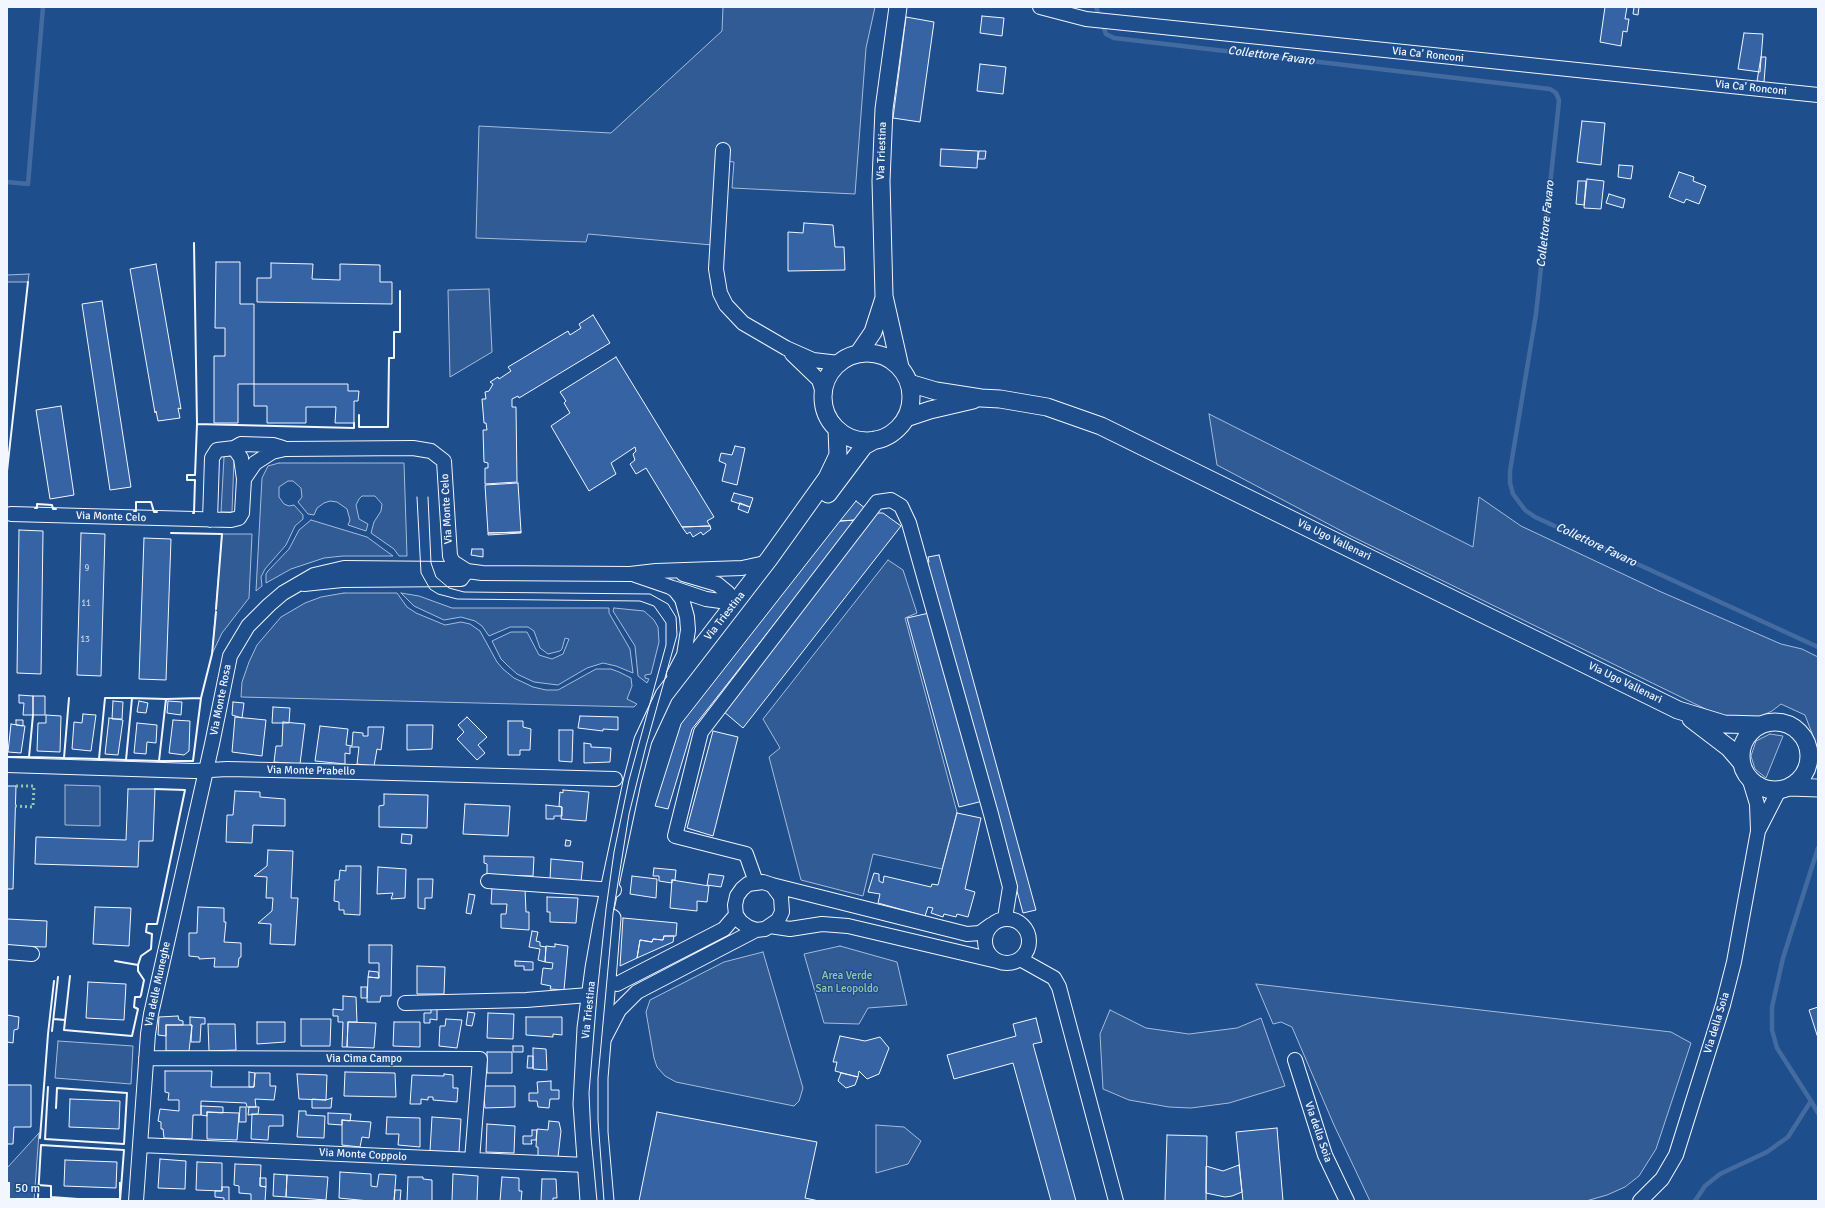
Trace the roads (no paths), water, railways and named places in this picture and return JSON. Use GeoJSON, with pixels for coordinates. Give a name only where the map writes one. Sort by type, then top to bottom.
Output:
{"type":"FeatureCollection","features":[{"type":"Feature","properties":{"kind":"street","name":"Via Triestina"},"geometry":{"type":"LineString","coordinates":[[898,7],[887,82],[881,154],[884,296],[900,368]]}},
{"type":"Feature","properties":{"kind":"street","name":"Via Ca' Ronconi"},"geometry":{"type":"LineString","coordinates":[[1040,7],[1086,19],[1818,95]]}},
{"type":"Feature","properties":{"kind":"street"},"geometry":{"type":"LineString","coordinates":[[723,150],[716,269],[720,293],[732,313],[743,324],[786,348],[813,360],[839,363]]}},
{"type":"Feature","properties":{"kind":"street","name":"Via Triestina"},"geometry":{"type":"LineString","coordinates":[[858,354],[873,332],[884,296]]}},
{"type":"Feature","properties":{"kind":"street"},"geometry":{"type":"LineString","coordinates":[[786,348],[819,380],[823,392],[824,406],[829,418],[837,429],[848,436],[861,440],[875,440],[888,436],[898,428],[906,418],[910,407],[911,395],[909,383],[900,368],[891,360],[881,355],[869,353],[848,357],[839,363],[828,376],[823,392]]}},
{"type":"Feature","properties":{"kind":"street","name":"Via Ugo Vallenari"},"geometry":{"type":"LineString","coordinates":[[909,383],[936,391],[981,398],[1000,399],[1047,407],[1101,426],[1678,710],[1724,724],[1760,725],[1772,722],[1784,723],[1794,728],[1803,737],[1818,764]]}},
{"type":"Feature","properties":{"kind":"street","name":"Via Ugo Vallenari"},"geometry":{"type":"LineString","coordinates":[[906,418],[930,410],[981,398]]}},
{"type":"Feature","properties":{"kind":"street"},"geometry":{"type":"LineString","coordinates":[[462,568],[482,573],[630,574],[661,571],[742,568],[769,558],[827,478],[834,464],[838,451],[837,429]]}},
{"type":"Feature","properties":{"kind":"street","name":"Via Triestina"},"geometry":{"type":"LineString","coordinates":[[605,1201],[598,1102],[612,889],[624,822],[645,737],[664,695],[769,558],[793,541],[864,446],[875,440]]}},
{"type":"Feature","properties":{"kind":"street","name":"Via Monte Celo"},"geometry":{"type":"LineString","coordinates":[[210,520],[212,458],[217,450],[234,448],[242,444],[249,444],[272,445],[285,449],[413,448],[426,450],[437,454],[444,461],[449,550],[453,562],[462,568]]}},
{"type":"Feature","properties":{"kind":"street","name":"Via Monte Celo"},"geometry":{"type":"LineString","coordinates":[[11,514],[210,520],[231,520],[239,518],[244,506],[244,479],[241,458],[234,448]]}},
{"type":"Feature","properties":{"kind":"street","name":"Via Monte Celo"},"geometry":{"type":"LineString","coordinates":[[244,479],[255,463],[262,457],[285,449]]}},
{"type":"Feature","properties":{"kind":"street"},"geometry":{"type":"LineString","coordinates":[[756,882],[746,854],[675,836],[700,732],[877,502],[891,500],[901,506],[909,523],[991,814],[1010,887],[1005,918]]}},
{"type":"Feature","properties":{"kind":"street","name":"Via Monte Rosa"},"geometry":{"type":"LineString","coordinates":[[206,771],[230,656],[248,626],[274,601],[298,585],[342,580],[460,579],[462,568]]}},
{"type":"Feature","properties":{"kind":"street"},"geometry":{"type":"LineString","coordinates":[[661,571],[692,576],[717,584],[728,593],[735,603]]}},
{"type":"Feature","properties":{"kind":"street"},"geometry":{"type":"LineString","coordinates":[[630,574],[706,600],[735,603]]}},
{"type":"Feature","properties":{"kind":"street"},"geometry":{"type":"LineString","coordinates":[[664,695],[684,655],[688,630],[687,617],[682,599],[678,593],[670,587]]}},
{"type":"Feature","properties":{"kind":"street","name":"Via Ugo Vallenari"},"geometry":{"type":"LineString","coordinates":[[1678,710],[1729,748],[1741,762],[1744,772],[1750,780]]}},
{"type":"Feature","properties":{"kind":"street"},"geometry":{"type":"LineString","coordinates":[[1741,762],[1741,752],[1744,742],[1750,732],[1760,725]]}},
{"type":"Feature","properties":{"kind":"street"},"geometry":{"type":"LineString","coordinates":[[1785,788],[1799,780],[1805,771],[1808,760],[1808,748]]}},
{"type":"Feature","properties":{"kind":"street","name":"Via Monte Prabello"},"geometry":{"type":"LineString","coordinates":[[7,765],[206,771],[227,769],[615,779]]}},
{"type":"Feature","properties":{"kind":"street","name":"Via delle Muneghe"},"geometry":{"type":"LineString","coordinates":[[136,1201],[146,1058],[151,1014],[206,771]]}},
{"type":"Feature","properties":{"kind":"street"},"geometry":{"type":"LineString","coordinates":[[1750,780],[1768,790],[1785,788],[1818,788]]}},
{"type":"Feature","properties":{"kind":"street","name":"Via della Soia"},"geometry":{"type":"LineString","coordinates":[[1640,1201],[1662,1180],[1672,1162],[1680,1142],[1723,1005],[1734,962],[1758,831],[1757,804],[1750,780]]}},
{"type":"Feature","properties":{"kind":"street","name":"Via della Soia"},"geometry":{"type":"LineString","coordinates":[[1758,831],[1785,788]]}},
{"type":"Feature","properties":{"kind":"street"},"geometry":{"type":"LineString","coordinates":[[488,882],[612,889]]}},
{"type":"Feature","properties":{"kind":"street"},"geometry":{"type":"LineString","coordinates":[[756,930],[748,927],[736,915],[735,905],[737,896],[748,884],[763,882],[967,934],[980,933],[997,920],[1005,918],[1019,921],[1028,932],[1029,947],[1020,959],[1005,963],[848,926],[822,924],[790,928],[770,926]]}},
{"type":"Feature","properties":{"kind":"street"},"geometry":{"type":"LineString","coordinates":[[601,1045],[619,1010],[637,992],[756,930],[770,926],[778,920],[783,905],[778,890],[772,885]]}},
{"type":"Feature","properties":{"kind":"street","name":"Via Triestina"},"geometry":{"type":"LineString","coordinates":[[589,1201],[582,1094],[605,988],[602,923],[612,889]]}},
{"type":"Feature","properties":{"kind":"street"},"geometry":{"type":"LineString","coordinates":[[406,1003],[526,1000],[605,988],[724,929],[736,915]]}},
{"type":"Feature","properties":{"kind":"street"},"geometry":{"type":"LineString","coordinates":[[991,925],[985,940],[986,949],[997,961]]}},
{"type":"Feature","properties":{"kind":"street"},"geometry":{"type":"LineString","coordinates":[[7,952],[32,954]]}},
{"type":"Feature","properties":{"kind":"street"},"geometry":{"type":"LineString","coordinates":[[1020,959],[1054,978],[1059,987],[1116,1201]]}},
{"type":"Feature","properties":{"kind":"street","name":"Via Triestina"},"geometry":{"type":"LineString","coordinates":[[605,988],[611,998],[620,1000],[637,992]]}},
{"type":"Feature","properties":{"kind":"street","name":"Via Cima Campo"},"geometry":{"type":"LineString","coordinates":[[146,1058],[480,1059],[472,1160]]}},
{"type":"Feature","properties":{"kind":"street","name":"Via della Soia"},"geometry":{"type":"LineString","coordinates":[[1295,1060],[1325,1155],[1347,1201]]}},
{"type":"Feature","properties":{"kind":"street","name":"Via Monte Coppolo"},"geometry":{"type":"LineString","coordinates":[[140,1145],[586,1166]]}},
{"type":"Feature","properties":{"kind":"waterway"},"geometry":{"type":"LineString","coordinates":[[7,182],[28,184],[43,7]]}},
{"type":"Feature","properties":{"kind":"waterway","name":"Collettore Favaro"},"geometry":{"type":"LineString","coordinates":[[1096,7],[1106,34],[1114,38],[1550,89],[1556,93],[1559,100],[1536,314],[1510,471],[1510,483],[1513,494],[1525,510],[1535,517],[1818,647]]}},
{"type":"Feature","properties":{"kind":"waterway"},"geometry":{"type":"LineString","coordinates":[[1695,1201],[1705,1186],[1720,1174],[1767,1152],[1788,1137],[1811,1101],[1777,1048],[1772,1030],[1772,1007],[1783,958],[1818,848]]}},
{"type":"Feature","properties":{"kind":"waterway"},"geometry":{"type":"LineString","coordinates":[[1811,1101],[1818,1113]]}},
{"type":"Feature","properties":{"kind":"tram line"},"geometry":{"type":"LineString","coordinates":[[417,497],[421,573],[430,589],[438,594],[457,599],[640,601],[654,606],[666,623],[666,645],[629,780],[614,852],[606,909],[589,1093],[591,1137],[597,1201]]}},
{"type":"Feature","properties":{"kind":"tram line"},"geometry":{"type":"LineString","coordinates":[[428,497],[431,563],[436,577],[449,588],[464,592],[650,594],[668,604],[676,617],[677,635],[629,814],[613,914],[598,1078],[598,1120],[604,1201]]}},
{"type":"Feature","properties":{"kind":"park label","name":"Area Verde San Leopoldo"},"geometry":{"type":"Point","coordinates":[847,982]}}]}
